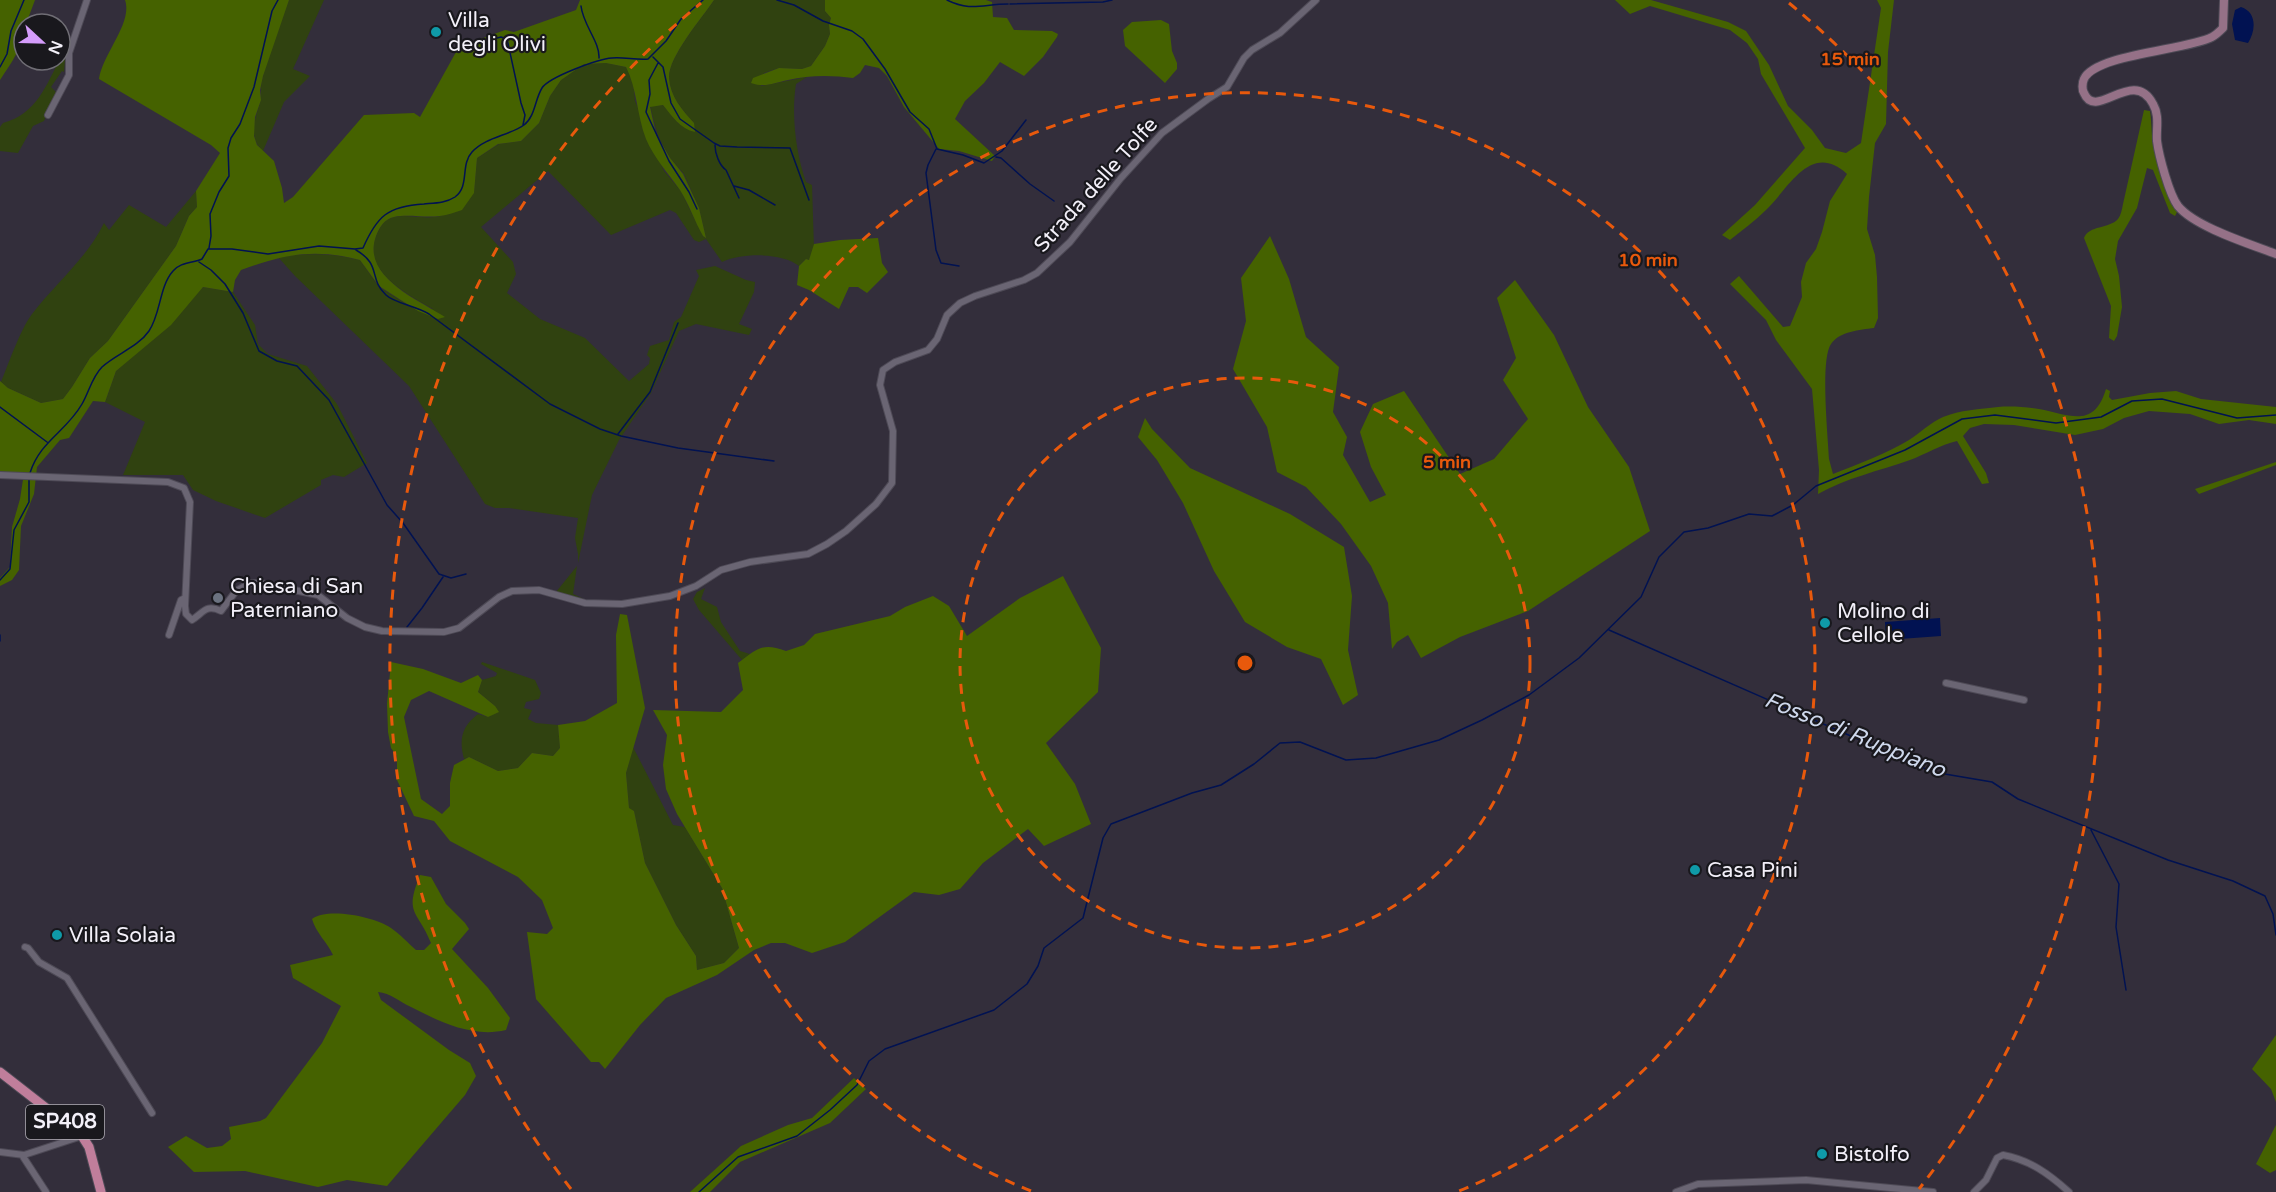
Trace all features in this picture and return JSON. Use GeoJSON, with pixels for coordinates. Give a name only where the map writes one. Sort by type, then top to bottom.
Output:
{"type":"FeatureCollection","features":[{"type":"Feature","properties":{"kind":"main road"},"geometry":{"type":"LineString","coordinates":[[2224,0],[2223,28],[2212,38],[2136,55],[2100,67],[2090,72],[2084,79],[2082,91],[2088,100],[2093,102],[2103,101],[2124,90],[2145,95],[2153,104],[2157,118],[2158,146],[2174,200],[2179,208],[2213,229],[2276,254]]}},
{"type":"Feature","properties":{"kind":"main road","name":"SP408"},"geometry":{"type":"LineString","coordinates":[[0,1072],[82,1136],[90,1150],[100,1192]]}},
{"type":"Feature","properties":{"kind":"street"},"geometry":{"type":"LineString","coordinates":[[48,115],[69,75],[69,53],[87,0]]}},
{"type":"Feature","properties":{"kind":"street","name":"Strada delle Tolfe"},"geometry":{"type":"LineString","coordinates":[[185,598],[186,614],[192,620],[205,608],[221,611],[236,591],[250,583],[260,583],[318,595],[347,618],[365,627],[382,631],[435,633],[459,627],[499,597],[512,591],[539,590],[585,603],[619,605],[684,592],[721,570],[750,562],[808,554],[846,531],[876,504],[892,483],[893,437],[880,385],[884,370],[895,362],[924,352],[931,347],[947,315],[960,303],[1024,280],[1037,273],[1079,232],[1121,178],[1162,133],[1227,87],[1244,58],[1252,50],[1280,33],[1316,0]]}},
{"type":"Feature","properties":{"kind":"street"},"geometry":{"type":"LineString","coordinates":[[0,475],[168,482],[184,488],[188,495],[190,509],[185,598],[182,600],[169,635]]}},
{"type":"Feature","properties":{"kind":"street"},"geometry":{"type":"LineString","coordinates":[[1946,683],[2024,700]]}},
{"type":"Feature","properties":{"kind":"street"},"geometry":{"type":"LineString","coordinates":[[25,947],[39,962],[68,978],[152,1113]]}},
{"type":"Feature","properties":{"kind":"street"},"geometry":{"type":"LineString","coordinates":[[0,1152],[22,1155],[82,1136]]}},
{"type":"Feature","properties":{"kind":"street"},"geometry":{"type":"LineString","coordinates":[[22,1155],[46,1192]]}},
{"type":"Feature","properties":{"kind":"street"},"geometry":{"type":"LineString","coordinates":[[1974,1192],[1986,1180],[1997,1158],[2003,1155],[2031,1163],[2069,1192]]}},
{"type":"Feature","properties":{"kind":"street"},"geometry":{"type":"LineString","coordinates":[[1676,1192],[1698,1184],[1806,1180],[1933,1192]]}},
{"type":"Feature","properties":{"kind":"green space"},"geometry":{"type":"Polygon","coordinates":[[[0,0],[35,0],[30,12],[12,12],[12,62],[0,80],[0,0]]]}},
{"type":"Feature","properties":{"kind":"green space"},"geometry":{"type":"Polygon","coordinates":[[[125,0],[289,0],[263,76],[260,90],[261,100],[255,117],[254,136],[257,145],[274,161],[284,203],[293,197],[364,115],[414,113],[420,117],[461,43],[475,41],[505,30],[514,32],[576,10],[580,0],[714,0],[694,27],[670,69],[670,85],[674,97],[694,123],[695,132],[681,125],[663,105],[650,107],[656,134],[670,158],[683,174],[699,208],[706,238],[680,190],[649,146],[626,67],[606,63],[584,64],[561,80],[550,96],[539,123],[521,141],[498,144],[477,158],[474,193],[462,210],[440,216],[394,217],[385,222],[379,230],[374,251],[377,264],[384,275],[408,295],[445,317],[438,319],[418,311],[379,286],[360,260],[328,254],[286,257],[241,270],[235,280],[233,292],[203,287],[171,325],[116,371],[105,402],[93,401],[69,438],[60,440],[37,467],[34,494],[21,526],[19,570],[12,580],[0,586],[0,578],[10,567],[12,527],[24,473],[4,474],[0,472],[0,381],[8,388],[41,403],[63,399],[90,358],[108,341],[176,246],[189,216],[197,207],[196,191],[220,153],[211,145],[99,79],[125,18],[125,0]]]}},
{"type":"Feature","properties":{"kind":"green space"},"geometry":{"type":"Polygon","coordinates":[[[289,0],[324,0],[293,69],[310,76],[284,102],[263,151],[258,146],[254,134],[261,100],[261,83],[289,0]]]}},
{"type":"Feature","properties":{"kind":"green space"},"geometry":{"type":"Polygon","coordinates":[[[714,0],[825,0],[825,11],[831,18],[830,34],[825,46],[811,66],[802,69],[779,68],[764,73],[761,86],[807,77],[796,84],[794,108],[795,134],[800,159],[806,182],[812,185],[814,248],[809,260],[806,259],[799,266],[782,258],[761,255],[722,262],[706,239],[699,242],[694,240],[676,213],[670,210],[611,235],[548,171],[481,227],[513,262],[516,274],[507,293],[540,319],[585,338],[629,381],[649,364],[650,358],[647,355],[650,346],[669,340],[674,322],[681,317],[699,276],[696,270],[715,266],[755,282],[754,292],[739,324],[752,329],[749,335],[696,324],[679,331],[651,393],[619,440],[592,495],[578,563],[575,538],[578,518],[495,508],[485,504],[409,386],[278,257],[319,254],[360,260],[379,287],[418,311],[433,309],[401,290],[382,272],[373,249],[380,227],[394,217],[434,217],[444,215],[453,209],[474,192],[477,158],[499,144],[521,141],[539,123],[550,96],[561,80],[584,64],[606,63],[626,67],[633,80],[635,101],[664,171],[681,191],[706,238],[699,208],[684,174],[670,158],[658,136],[650,106],[663,105],[679,124],[694,123],[674,97],[669,78],[670,69],[694,27],[714,0]]]}},
{"type":"Feature","properties":{"kind":"green space"},"geometry":{"type":"Polygon","coordinates":[[[825,0],[986,0],[992,2],[993,17],[1007,18],[1014,30],[1052,31],[1058,34],[1043,57],[1024,76],[1000,62],[984,83],[965,101],[955,119],[995,156],[992,161],[959,151],[939,149],[904,107],[887,76],[879,68],[865,65],[853,78],[812,76],[765,85],[751,83],[753,78],[779,68],[802,69],[811,66],[825,46],[830,34],[831,18],[825,11],[825,0]]]}},
{"type":"Feature","properties":{"kind":"green space"},"geometry":{"type":"Polygon","coordinates":[[[1615,0],[1651,0],[1728,22],[1746,31],[1769,65],[1788,106],[1812,130],[1825,148],[1846,153],[1861,143],[1881,8],[1877,0],[1894,0],[1888,52],[1886,124],[1875,143],[1867,229],[1875,255],[1878,318],[1874,328],[1840,336],[1831,344],[1828,353],[1826,399],[1829,459],[1833,474],[1891,450],[1943,417],[1963,411],[1998,407],[2039,409],[2080,416],[2095,410],[2106,389],[2110,391],[2109,397],[2112,400],[2176,391],[2201,399],[2276,407],[2276,424],[2249,420],[2219,424],[2190,414],[2149,411],[2124,418],[2103,429],[2075,435],[2014,425],[1984,424],[1970,428],[1963,436],[1986,473],[1989,483],[1982,484],[1957,441],[1910,460],[1851,479],[1818,494],[1819,470],[1812,389],[1776,340],[1766,320],[1730,284],[1739,276],[1783,327],[1790,326],[1802,297],[1801,282],[1806,263],[1816,249],[1830,201],[1847,174],[1834,165],[1822,163],[1812,165],[1792,180],[1762,214],[1730,240],[1722,235],[1755,205],[1805,148],[1761,74],[1758,59],[1747,43],[1730,30],[1650,6],[1630,14],[1615,0]]]}},
{"type":"Feature","properties":{"kind":"green space"},"geometry":{"type":"Polygon","coordinates":[[[1161,20],[1169,24],[1172,51],[1177,63],[1177,69],[1165,83],[1125,46],[1123,30],[1132,22],[1161,20]]]}},
{"type":"Feature","properties":{"kind":"green space"},"geometry":{"type":"Polygon","coordinates":[[[53,72],[61,72],[51,87],[56,92],[44,121],[33,126],[18,153],[0,151],[0,127],[3,123],[24,113],[45,88],[53,72]]]}},
{"type":"Feature","properties":{"kind":"green space"},"geometry":{"type":"Polygon","coordinates":[[[2144,110],[2150,111],[2156,156],[2178,210],[2175,216],[2170,213],[2153,170],[2147,168],[2137,208],[2118,241],[2115,259],[2122,307],[2114,341],[2109,338],[2111,306],[2084,238],[2090,231],[2114,222],[2120,216],[2144,110]]]}},
{"type":"Feature","properties":{"kind":"green space"},"geometry":{"type":"Polygon","coordinates":[[[196,191],[197,207],[189,216],[176,246],[108,341],[90,358],[63,399],[41,403],[8,388],[1,382],[19,338],[32,314],[89,248],[104,223],[109,230],[129,205],[166,227],[196,191]]]}},
{"type":"Feature","properties":{"kind":"green space"},"geometry":{"type":"Polygon","coordinates":[[[1270,236],[1289,279],[1306,337],[1339,367],[1333,412],[1347,437],[1343,455],[1370,502],[1386,495],[1371,467],[1360,432],[1373,404],[1404,391],[1460,474],[1494,459],[1528,419],[1503,380],[1516,358],[1497,298],[1515,280],[1554,335],[1588,407],[1629,467],[1650,531],[1528,611],[1460,637],[1421,658],[1408,635],[1397,642],[1392,649],[1388,603],[1371,566],[1341,524],[1306,487],[1277,472],[1267,427],[1233,369],[1246,321],[1241,278],[1270,236]]]}},
{"type":"Feature","properties":{"kind":"green space"},"geometry":{"type":"Polygon","coordinates":[[[878,238],[882,263],[888,272],[867,293],[858,287],[849,287],[839,309],[797,285],[799,266],[806,259],[809,260],[814,244],[878,238]]]}},
{"type":"Feature","properties":{"kind":"green space"},"geometry":{"type":"Polygon","coordinates":[[[203,287],[233,292],[255,325],[258,344],[268,354],[307,366],[337,404],[367,463],[344,477],[333,475],[321,480],[321,485],[265,518],[216,501],[193,490],[183,475],[123,475],[145,422],[105,402],[116,371],[203,287]]]}},
{"type":"Feature","properties":{"kind":"green space"},"geometry":{"type":"Polygon","coordinates":[[[1145,418],[1152,429],[1190,468],[1290,514],[1344,547],[1352,596],[1348,650],[1358,695],[1343,705],[1321,659],[1287,647],[1245,622],[1214,571],[1183,503],[1157,460],[1138,437],[1145,418]]]}},
{"type":"Feature","properties":{"kind":"green space"},"geometry":{"type":"Polygon","coordinates":[[[2276,462],[2276,465],[2199,494],[2195,489],[2276,462]]]}},
{"type":"Feature","properties":{"kind":"green space"},"geometry":{"type":"Polygon","coordinates":[[[577,566],[573,594],[586,600],[556,592],[577,566]]]}},
{"type":"Feature","properties":{"kind":"green space"},"geometry":{"type":"Polygon","coordinates":[[[1063,576],[1101,648],[1098,692],[1046,743],[1075,784],[1091,824],[1044,846],[1028,829],[983,863],[960,889],[939,895],[914,892],[845,942],[812,953],[785,943],[771,943],[754,950],[717,975],[666,998],[640,1025],[605,1069],[599,1062],[591,1062],[536,999],[527,932],[547,934],[553,928],[542,900],[518,877],[450,841],[434,821],[414,816],[397,780],[397,756],[391,748],[388,732],[387,704],[391,662],[423,669],[461,683],[478,675],[482,680],[478,692],[499,712],[488,717],[429,691],[411,700],[404,717],[421,799],[442,814],[450,806],[450,783],[454,765],[469,757],[498,771],[518,768],[532,753],[553,756],[560,748],[558,725],[585,721],[617,703],[616,635],[620,614],[627,615],[645,708],[626,773],[629,808],[634,811],[645,863],[676,925],[696,956],[697,970],[724,963],[739,948],[722,888],[677,814],[666,789],[663,765],[667,735],[653,710],[721,712],[743,690],[738,663],[760,648],[771,647],[786,651],[804,645],[815,634],[890,616],[905,607],[933,596],[949,606],[967,636],[1020,598],[1063,576]]]}},
{"type":"Feature","properties":{"kind":"green space"},"geometry":{"type":"Polygon","coordinates":[[[705,588],[701,599],[717,607],[721,622],[740,651],[750,654],[742,660],[699,610],[693,599],[697,592],[705,588]]]}},
{"type":"Feature","properties":{"kind":"green space"},"geometry":{"type":"Polygon","coordinates":[[[482,662],[535,680],[541,693],[539,699],[526,702],[524,708],[532,710],[528,719],[536,723],[558,725],[560,748],[553,756],[532,753],[518,768],[498,771],[469,757],[464,759],[462,740],[465,729],[478,714],[488,717],[495,706],[478,692],[482,680],[496,676],[497,673],[481,664],[482,662]]]}},
{"type":"Feature","properties":{"kind":"green space"},"geometry":{"type":"Polygon","coordinates":[[[633,747],[673,825],[685,827],[722,888],[739,948],[724,963],[697,970],[696,956],[676,925],[645,863],[634,811],[629,809],[626,773],[633,747]]]}},
{"type":"Feature","properties":{"kind":"green space"},"geometry":{"type":"Polygon","coordinates":[[[420,875],[431,877],[446,904],[469,929],[452,949],[488,988],[510,1018],[506,1030],[481,1032],[457,1027],[378,992],[381,1000],[470,1063],[476,1076],[465,1095],[387,1186],[347,1180],[318,1187],[245,1171],[194,1172],[168,1147],[186,1136],[207,1148],[222,1146],[231,1139],[229,1127],[266,1118],[322,1043],[341,1006],[293,978],[290,965],[333,955],[312,919],[319,915],[340,914],[374,920],[391,928],[416,950],[424,950],[431,943],[413,905],[415,888],[420,875]]]}},
{"type":"Feature","properties":{"kind":"green space"},"geometry":{"type":"Polygon","coordinates":[[[2276,1035],[2276,1102],[2271,1089],[2252,1069],[2276,1035]]]}},
{"type":"Feature","properties":{"kind":"green space"},"geometry":{"type":"Polygon","coordinates":[[[854,1078],[866,1089],[830,1123],[740,1162],[710,1192],[690,1192],[741,1146],[788,1125],[812,1118],[854,1078]]]}},
{"type":"Feature","properties":{"kind":"green space"},"geometry":{"type":"Polygon","coordinates":[[[2276,1125],[2276,1170],[2270,1173],[2256,1164],[2276,1125]]]}},
{"type":"Feature","properties":{"kind":"shaded area"},"geometry":{"type":"Polygon","coordinates":[[[2241,7],[2250,13],[2254,22],[2253,33],[2248,43],[2235,40],[2232,24],[2235,10],[2241,7]]]}},
{"type":"Feature","properties":{"kind":"shaded area"},"geometry":{"type":"Polygon","coordinates":[[[1940,618],[1941,636],[1886,640],[1885,622],[1940,618]]]}},
{"type":"Feature","properties":{"kind":"waterway"},"geometry":{"type":"LineString","coordinates":[[0,67],[7,54],[11,31],[24,0]]}},
{"type":"Feature","properties":{"kind":"waterway"},"geometry":{"type":"LineString","coordinates":[[209,248],[210,214],[229,176],[228,148],[254,87],[272,11],[278,0]]}},
{"type":"Feature","properties":{"kind":"waterway"},"geometry":{"type":"LineString","coordinates":[[30,473],[34,462],[47,444],[76,414],[102,367],[139,342],[149,331],[168,277],[176,268],[202,259],[208,249],[232,249],[268,254],[319,246],[363,248],[373,228],[393,210],[412,205],[444,202],[455,197],[462,187],[466,163],[472,152],[484,143],[528,122],[540,92],[546,84],[574,69],[605,59],[648,59],[666,41],[681,19],[703,0]]}},
{"type":"Feature","properties":{"kind":"waterway"},"geometry":{"type":"LineString","coordinates":[[777,0],[794,5],[823,21],[852,31],[863,39],[885,69],[910,112],[929,129],[937,149],[984,163],[1002,151],[1026,120]]}},
{"type":"Feature","properties":{"kind":"waterway"},"geometry":{"type":"LineString","coordinates":[[947,0],[970,7],[1008,4]]}},
{"type":"Feature","properties":{"kind":"waterway"},"geometry":{"type":"LineString","coordinates":[[1010,4],[1112,0]]}},
{"type":"Feature","properties":{"kind":"waterway"},"geometry":{"type":"LineString","coordinates":[[581,6],[597,46],[599,58]]}},
{"type":"Feature","properties":{"kind":"waterway"},"geometry":{"type":"LineString","coordinates":[[465,46],[501,37],[507,39],[525,115],[523,125]]}},
{"type":"Feature","properties":{"kind":"waterway"},"geometry":{"type":"LineString","coordinates":[[653,57],[663,67],[671,103],[680,119],[720,146],[790,148],[809,200]]}},
{"type":"Feature","properties":{"kind":"waterway"},"geometry":{"type":"LineString","coordinates":[[658,63],[649,80],[650,94],[646,112],[669,161],[697,209]]}},
{"type":"Feature","properties":{"kind":"waterway"},"geometry":{"type":"LineString","coordinates":[[715,145],[718,159],[726,170],[739,198]]}},
{"type":"Feature","properties":{"kind":"waterway"},"geometry":{"type":"LineString","coordinates":[[936,149],[926,173],[936,250],[941,263],[959,266]]}},
{"type":"Feature","properties":{"kind":"waterway"},"geometry":{"type":"LineString","coordinates":[[996,157],[1001,158],[1030,184],[1054,201]]}},
{"type":"Feature","properties":{"kind":"waterway"},"geometry":{"type":"LineString","coordinates":[[734,186],[749,190],[775,205]]}},
{"type":"Feature","properties":{"kind":"waterway"},"geometry":{"type":"LineString","coordinates":[[356,250],[369,261],[377,283],[386,295],[429,314],[550,404],[600,429],[621,436],[678,448],[774,461]]}},
{"type":"Feature","properties":{"kind":"waterway"},"geometry":{"type":"LineString","coordinates":[[199,262],[225,284],[243,313],[259,351],[277,361],[297,366],[329,400],[387,505],[403,523],[439,574],[451,578],[466,574]]}},
{"type":"Feature","properties":{"kind":"waterway"},"geometry":{"type":"LineString","coordinates":[[618,434],[650,392],[678,323]]}},
{"type":"Feature","properties":{"kind":"waterway"},"geometry":{"type":"LineString","coordinates":[[699,1192],[738,1157],[797,1136],[857,1085],[869,1061],[885,1049],[994,1010],[1027,984],[1038,966],[1044,948],[1083,918],[1103,838],[1111,824],[1192,793],[1221,785],[1254,764],[1280,743],[1300,742],[1346,760],[1376,758],[1439,740],[1482,720],[1529,695],[1579,658],[1641,597],[1659,557],[1684,532],[1708,528],[1749,514],[1772,516],[1793,505],[1816,486],[1905,450],[1962,419],[1995,415],[2056,423],[2101,417],[2132,401],[2162,399],[2237,418],[2276,415]]}},
{"type":"Feature","properties":{"kind":"waterway"},"geometry":{"type":"LineString","coordinates":[[0,407],[47,442]]}},
{"type":"Feature","properties":{"kind":"waterway"},"geometry":{"type":"LineString","coordinates":[[0,580],[10,569],[14,530],[29,502],[29,477]]}},
{"type":"Feature","properties":{"kind":"waterway"},"geometry":{"type":"LineString","coordinates":[[407,627],[443,577]]}},
{"type":"Feature","properties":{"kind":"waterway","name":"Fosso di Ruppiano"},"geometry":{"type":"LineString","coordinates":[[1609,630],[1933,772],[1992,782],[2018,799],[2168,860],[2233,881],[2265,896],[2273,914],[2276,935]]}},
{"type":"Feature","properties":{"kind":"waterway"},"geometry":{"type":"LineString","coordinates":[[0,635],[0,641]]}},
{"type":"Feature","properties":{"kind":"waterway"},"geometry":{"type":"LineString","coordinates":[[2091,830],[2119,884],[2116,927],[2126,990]]}},
{"type":"Feature","properties":{"kind":"place","name":"Villa degli Olivi"},"geometry":{"type":"Point","coordinates":[436,32]}},
{"type":"Feature","properties":{"kind":"place","name":"Chiesa di San Paterniano"},"geometry":{"type":"Point","coordinates":[218,598]}},
{"type":"Feature","properties":{"kind":"place","name":"Molino di Cellole"},"geometry":{"type":"Point","coordinates":[1825,623]}},
{"type":"Feature","properties":{"kind":"place","name":"Casa Pini"},"geometry":{"type":"Point","coordinates":[1695,870]}},
{"type":"Feature","properties":{"kind":"place","name":"Villa Solaia"},"geometry":{"type":"Point","coordinates":[57,935]}},
{"type":"Feature","properties":{"kind":"place","name":"Bistolfo"},"geometry":{"type":"Point","coordinates":[1822,1154]}}]}
